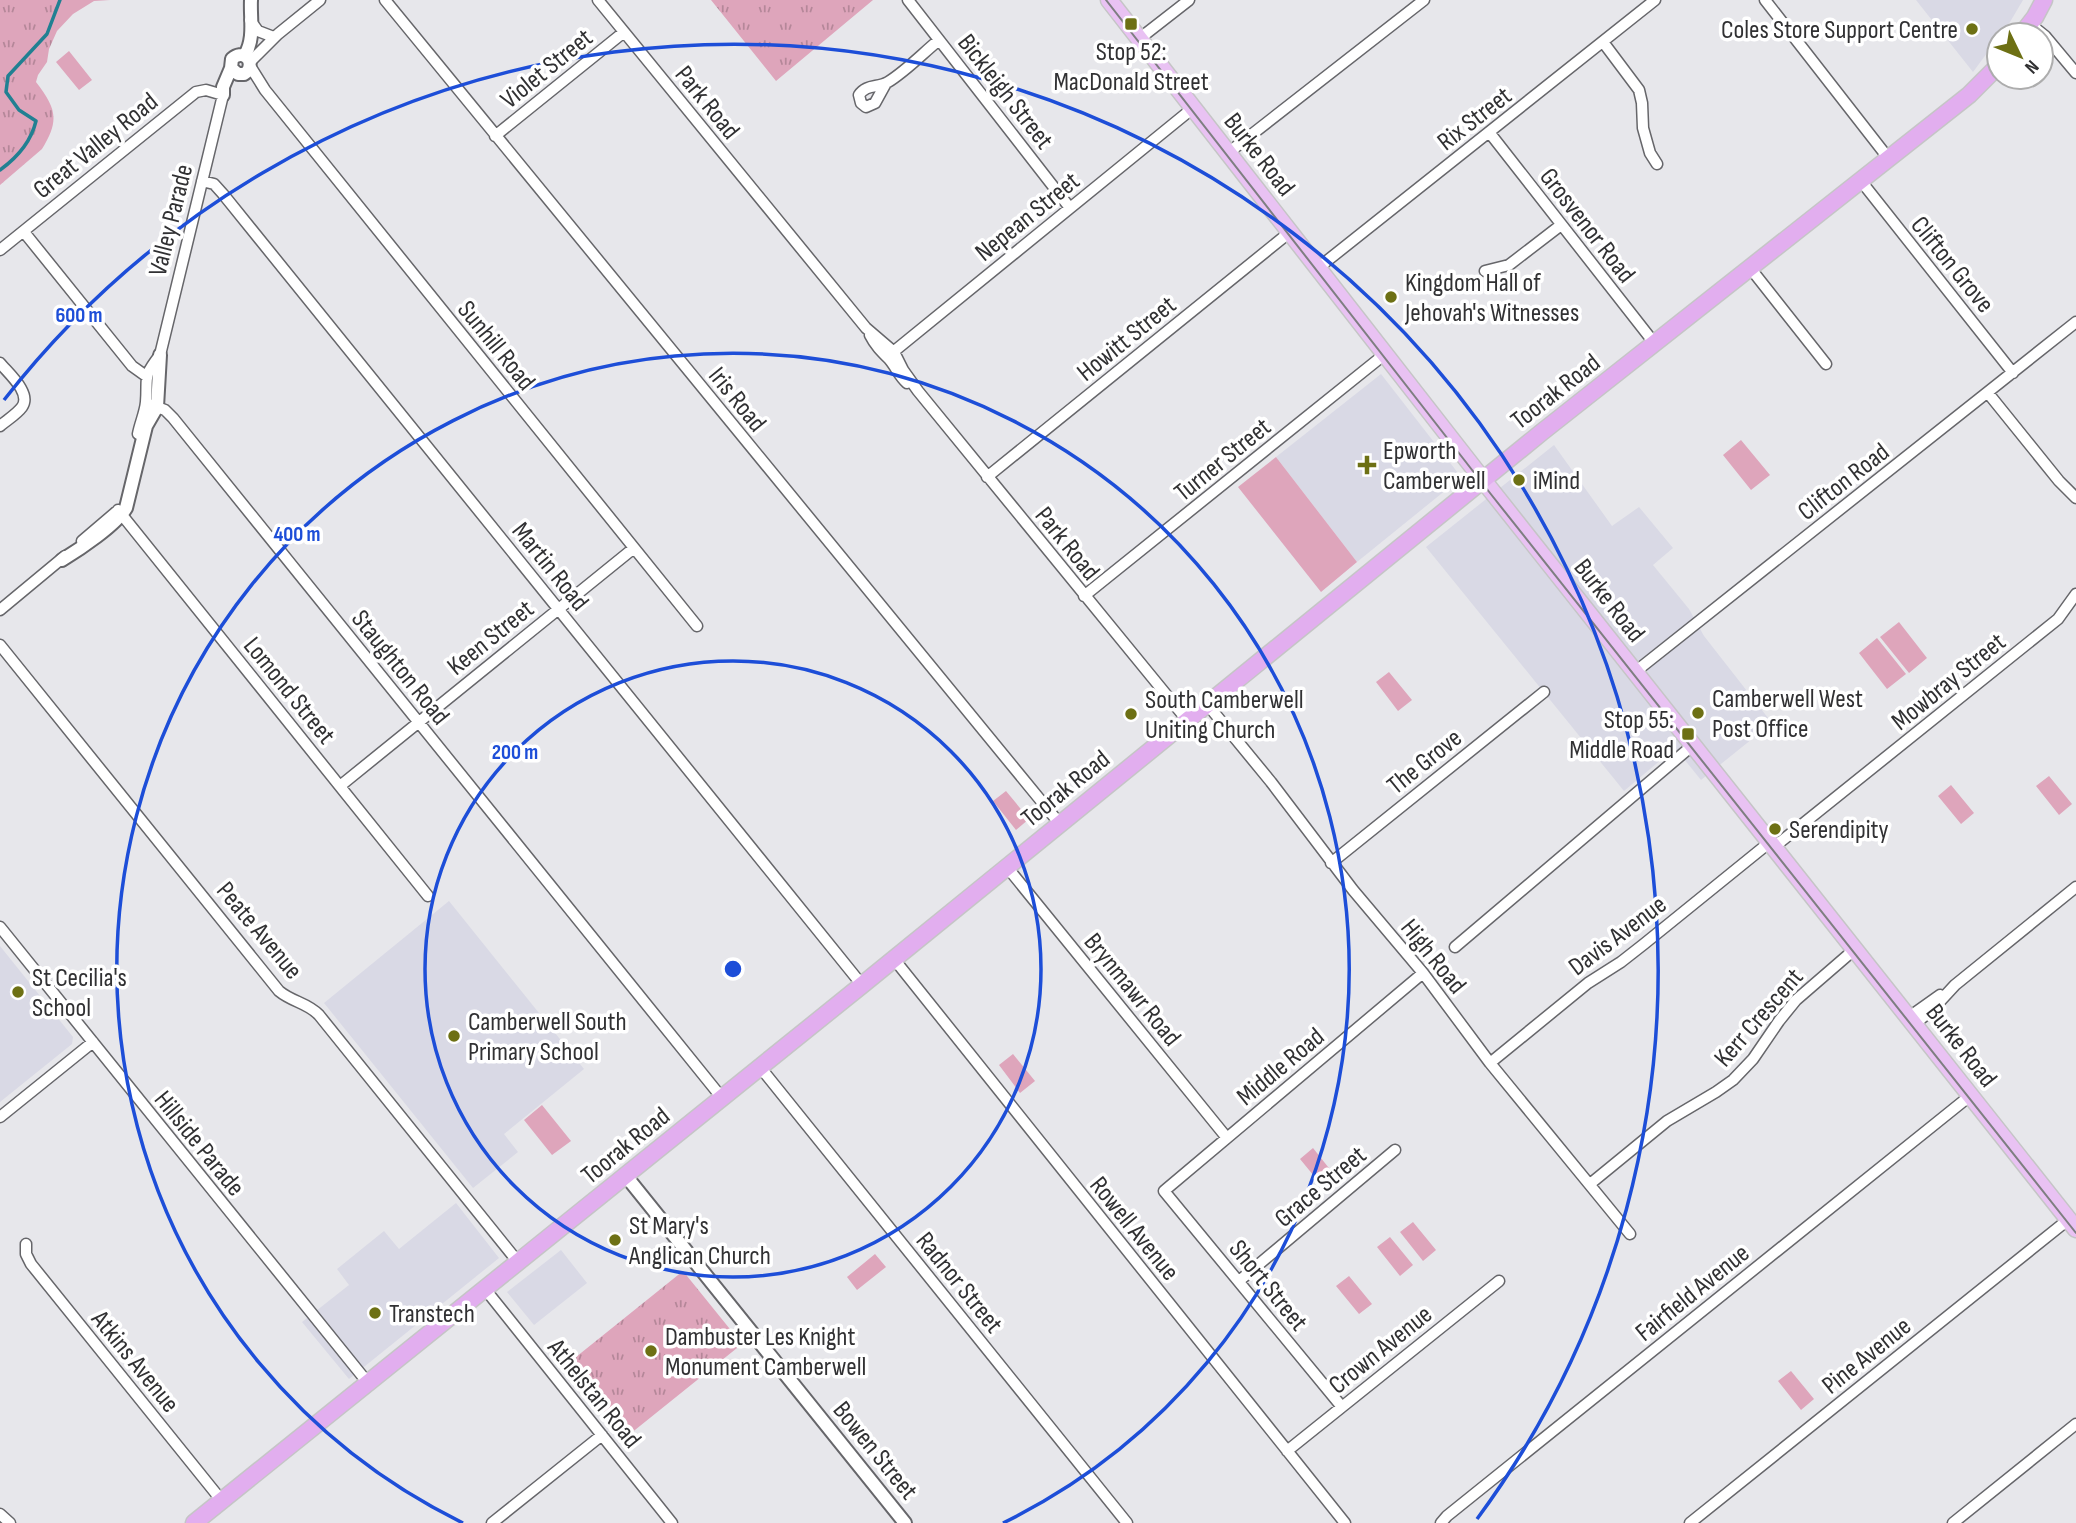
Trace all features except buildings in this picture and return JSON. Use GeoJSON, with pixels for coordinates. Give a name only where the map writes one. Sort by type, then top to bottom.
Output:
{"type":"FeatureCollection","features":[{"type":"Feature","properties":{"kind":"highway"},"geometry":{"type":"LineString","coordinates":[[2031,21],[2044,0]]}},
{"type":"Feature","properties":{"kind":"highway"},"geometry":{"type":"LineString","coordinates":[[2033,21],[2052,0]]}},
{"type":"Feature","properties":{"kind":"highway","name":"Toorak Road"},"geometry":{"type":"LineString","coordinates":[[194,1523],[1483,480],[1969,96],[1985,79]]}},
{"type":"Feature","properties":{"kind":"main road","name":"Burke Road"},"geometry":{"type":"LineString","coordinates":[[1109,0],[1483,480],[2072,1224]]}},
{"type":"Feature","properties":{"kind":"street"},"geometry":{"type":"LineString","coordinates":[[243,64],[251,43],[251,0]]}},
{"type":"Feature","properties":{"kind":"street","name":"Valley Parade"},"geometry":{"type":"LineString","coordinates":[[120,513],[130,494],[152,405],[160,355],[223,94],[254,47],[275,35],[320,0]]}},
{"type":"Feature","properties":{"kind":"street","name":"Iris Road"},"geometry":{"type":"LineString","coordinates":[[385,0],[1060,824]]}},
{"type":"Feature","properties":{"kind":"street","name":"Park Road"},"geometry":{"type":"LineString","coordinates":[[598,0],[866,328],[877,348],[891,354],[900,377],[918,391],[1187,720]]}},
{"type":"Feature","properties":{"kind":"street","name":"Bickleigh Street"},"geometry":{"type":"LineString","coordinates":[[908,0],[1070,208]]}},
{"type":"Feature","properties":{"kind":"street"},"geometry":{"type":"LineString","coordinates":[[1139,39],[1189,0]]}},
{"type":"Feature","properties":{"kind":"street"},"geometry":{"type":"LineString","coordinates":[[1228,153],[1424,0]]}},
{"type":"Feature","properties":{"kind":"street","name":"Rix Street"},"geometry":{"type":"LineString","coordinates":[[1318,268],[1655,0]]}},
{"type":"Feature","properties":{"kind":"street"},"geometry":{"type":"LineString","coordinates":[[1765,0],[1889,159]]}},
{"type":"Feature","properties":{"kind":"street"},"geometry":{"type":"LineString","coordinates":[[250,19],[258,31],[275,35]]}},
{"type":"Feature","properties":{"kind":"street","name":"Violet Street"},"geometry":{"type":"LineString","coordinates":[[495,136],[624,32]]}},
{"type":"Feature","properties":{"kind":"street"},"geometry":{"type":"LineString","coordinates":[[886,83],[939,40]]}},
{"type":"Feature","properties":{"kind":"street"},"geometry":{"type":"LineString","coordinates":[[1602,42],[1639,90],[1643,128],[1650,153],[1657,164]]}},
{"type":"Feature","properties":{"kind":"street"},"geometry":{"type":"LineString","coordinates":[[2055,48],[2076,74]]}},
{"type":"Feature","properties":{"kind":"street","name":"Sunhill Road"},"geometry":{"type":"LineString","coordinates":[[243,64],[697,626]]}},
{"type":"Feature","properties":{"kind":"street","name":"Great Valley Road"},"geometry":{"type":"LineString","coordinates":[[0,250],[197,92],[206,90],[223,94]]}},
{"type":"Feature","properties":{"kind":"street","name":"Nepean Street"},"geometry":{"type":"LineString","coordinates":[[891,354],[1193,108]]}},
{"type":"Feature","properties":{"kind":"street","name":"Grosvenor Road"},"geometry":{"type":"LineString","coordinates":[[1489,132],[1655,344]]}},
{"type":"Feature","properties":{"kind":"street","name":"Martin Road"},"geometry":{"type":"LineString","coordinates":[[202,181],[214,184],[223,194],[862,985]]}},
{"type":"Feature","properties":{"kind":"street","name":"Clifton Grove"},"geometry":{"type":"LineString","coordinates":[[1861,181],[2013,373]]}},
{"type":"Feature","properties":{"kind":"street"},"geometry":{"type":"LineString","coordinates":[[1485,271],[1509,265],[1561,225]]}},
{"type":"Feature","properties":{"kind":"street"},"geometry":{"type":"LineString","coordinates":[[24,232],[132,366],[146,376]]}},
{"type":"Feature","properties":{"kind":"street","name":"Howitt Street"},"geometry":{"type":"LineString","coordinates":[[987,477],[1290,232]]}},
{"type":"Feature","properties":{"kind":"street"},"geometry":{"type":"LineString","coordinates":[[1751,269],[1826,364]]}},
{"type":"Feature","properties":{"kind":"street","name":"Clifton Road"},"geometry":{"type":"LineString","coordinates":[[1635,672],[2076,322]]}},
{"type":"Feature","properties":{"kind":"street","name":"Turner Street"},"geometry":{"type":"LineString","coordinates":[[1084,596],[1385,354]]}},
{"type":"Feature","properties":{"kind":"street","name":"Valley Parade"},"geometry":{"type":"LineString","coordinates":[[152,405],[146,376],[160,355]]}},
{"type":"Feature","properties":{"kind":"street"},"geometry":{"type":"LineString","coordinates":[[0,363],[23,391],[25,400],[23,407],[0,426]]}},
{"type":"Feature","properties":{"kind":"street"},"geometry":{"type":"LineString","coordinates":[[1988,393],[2059,481],[2076,498]]}},
{"type":"Feature","properties":{"kind":"street","name":"Staughton Road"},"geometry":{"type":"LineString","coordinates":[[152,405],[173,418],[722,1098]]}},
{"type":"Feature","properties":{"kind":"street"},"geometry":{"type":"LineString","coordinates":[[0,610],[120,513]]}},
{"type":"Feature","properties":{"kind":"street","name":"Lomond Street"},"geometry":{"type":"LineString","coordinates":[[120,513],[428,896]]}},
{"type":"Feature","properties":{"kind":"street","name":"Keen Street"},"geometry":{"type":"LineString","coordinates":[[340,786],[634,548]]}},
{"type":"Feature","properties":{"kind":"street","name":"Mowbray Street"},"geometry":{"type":"LineString","coordinates":[[1772,844],[2058,619],[2076,594]]}},
{"type":"Feature","properties":{"kind":"street","name":"Peate Avenue"},"geometry":{"type":"LineString","coordinates":[[1,645],[279,991],[310,1007],[319,1015],[518,1262]]}},
{"type":"Feature","properties":{"kind":"street","name":"The Grove"},"geometry":{"type":"LineString","coordinates":[[1331,863],[1544,692]]}},
{"type":"Feature","properties":{"kind":"street","name":"High Road"},"geometry":{"type":"LineString","coordinates":[[1207,704],[1271,782],[1331,863],[1423,973],[1490,1063],[1630,1234]]}},
{"type":"Feature","properties":{"kind":"street"},"geometry":{"type":"LineString","coordinates":[[1455,947],[1693,746]]}},
{"type":"Feature","properties":{"kind":"street","name":"Davis Avenue"},"geometry":{"type":"LineString","coordinates":[[1490,1063],[1588,983],[1621,962],[1772,844]]}},
{"type":"Feature","properties":{"kind":"street","name":"Brynmawr Road"},"geometry":{"type":"LineString","coordinates":[[1007,867],[1227,1138]]}},
{"type":"Feature","properties":{"kind":"street"},"geometry":{"type":"LineString","coordinates":[[1911,1021],[2076,887]]}},
{"type":"Feature","properties":{"kind":"street","name":"Hillside Parade"},"geometry":{"type":"LineString","coordinates":[[0,927],[368,1384]]}},
{"type":"Feature","properties":{"kind":"street","name":"Kerr Crescent"},"geometry":{"type":"LineString","coordinates":[[1590,1184],[1675,1115],[1733,1080],[1753,1059],[1796,1000],[1855,949]]}},
{"type":"Feature","properties":{"kind":"street","name":"Rowell Avenue"},"geometry":{"type":"LineString","coordinates":[[894,959],[1345,1523]]}},
{"type":"Feature","properties":{"kind":"street","name":"Middle Road"},"geometry":{"type":"LineString","coordinates":[[1164,1191],[1423,973]]}},
{"type":"Feature","properties":{"kind":"street"},"geometry":{"type":"LineString","coordinates":[[0,1117],[93,1042]]}},
{"type":"Feature","properties":{"kind":"street","name":"Radnor Street"},"geometry":{"type":"LineString","coordinates":[[760,1067],[1126,1523]]}},
{"type":"Feature","properties":{"kind":"street","name":"Fairfield Avenue"},"geometry":{"type":"LineString","coordinates":[[1441,1523],[1971,1095]]}},
{"type":"Feature","properties":{"kind":"street","name":"Grace Street"},"geometry":{"type":"LineString","coordinates":[[1239,1282],[1395,1150]]}},
{"type":"Feature","properties":{"kind":"street","name":"Bowen Street"},"geometry":{"type":"LineString","coordinates":[[626,1176],[905,1523]]}},
{"type":"Feature","properties":{"kind":"street","name":"Short Street"},"geometry":{"type":"LineString","coordinates":[[1164,1191],[1342,1407]]}},
{"type":"Feature","properties":{"kind":"street","name":"Pine Avenue"},"geometry":{"type":"LineString","coordinates":[[1690,1523],[2072,1224]]}},
{"type":"Feature","properties":{"kind":"street","name":"Atkins Avenue"},"geometry":{"type":"LineString","coordinates":[[26,1244],[26,1254],[31,1264],[222,1501]]}},
{"type":"Feature","properties":{"kind":"street","name":"Crown Avenue"},"geometry":{"type":"LineString","coordinates":[[1287,1451],[1499,1281]]}},
{"type":"Feature","properties":{"kind":"street","name":"Athelstan Road"},"geometry":{"type":"LineString","coordinates":[[485,1289],[672,1523]]}},
{"type":"Feature","properties":{"kind":"street"},"geometry":{"type":"LineString","coordinates":[[1952,1523],[2076,1424]]}},
{"type":"Feature","properties":{"kind":"street"},"geometry":{"type":"LineString","coordinates":[[492,1523],[601,1435]]}},
{"type":"Feature","properties":{"kind":"street"},"geometry":{"type":"LineString","coordinates":[[0,1514],[10,1523]]}},
{"type":"Feature","properties":{"kind":"shaded area"},"geometry":{"type":"Polygon","coordinates":[[[1916,0],[2023,0],[2011,21],[1985,21],[1985,56],[1973,72],[1916,0]]]}},
{"type":"Feature","properties":{"kind":"shaded area","name":"Epworth Camberwell"},"geometry":{"type":"Polygon","coordinates":[[[1381,374],[1458,473],[1457,481],[1357,562],[1276,457],[1381,374]]]}},
{"type":"Feature","properties":{"kind":"shaded area"},"geometry":{"type":"Polygon","coordinates":[[[1554,445],[1612,526],[1639,507],[1673,548],[1653,565],[1689,609],[1704,636],[1772,723],[1701,780],[1675,748],[1624,791],[1426,547],[1554,445]]]}},
{"type":"Feature","properties":{"kind":"shaded area","name":"Camberwell South Primary School"},"geometry":{"type":"Polygon","coordinates":[[[449,901],[584,1069],[504,1134],[518,1152],[473,1188],[324,1003],[449,901]]]}},
{"type":"Feature","properties":{"kind":"shaded area","name":"St Cecilia's School"},"geometry":{"type":"Polygon","coordinates":[[[0,946],[73,1037],[72,1044],[0,1102],[0,946]]]}},
{"type":"Feature","properties":{"kind":"shaded area"},"geometry":{"type":"Polygon","coordinates":[[[456,1203],[499,1258],[349,1379],[302,1322],[349,1285],[337,1269],[384,1231],[399,1249],[456,1203]]]}},
{"type":"Feature","properties":{"kind":"shaded area"},"geometry":{"type":"Polygon","coordinates":[[[561,1250],[587,1283],[534,1325],[507,1292],[561,1250]]]}},
{"type":"Feature","properties":{"kind":"green space"},"geometry":{"type":"Polygon","coordinates":[[[0,0],[110,0],[94,1],[73,14],[57,31],[47,62],[36,82],[48,99],[53,114],[48,139],[42,149],[0,185],[0,0]]]}},
{"type":"Feature","properties":{"kind":"green space"},"geometry":{"type":"Polygon","coordinates":[[[711,0],[873,0],[776,81],[711,0]]]}},
{"type":"Feature","properties":{"kind":"green space"},"geometry":{"type":"Polygon","coordinates":[[[69,51],[92,80],[79,90],[56,62],[69,51]]]}},
{"type":"Feature","properties":{"kind":"green space"},"geometry":{"type":"Polygon","coordinates":[[[1741,440],[1770,475],[1751,490],[1723,455],[1741,440]]]}},
{"type":"Feature","properties":{"kind":"green space"},"geometry":{"type":"Polygon","coordinates":[[[1276,457],[1357,562],[1321,592],[1238,487],[1276,457]]]}},
{"type":"Feature","properties":{"kind":"green space"},"geometry":{"type":"Polygon","coordinates":[[[1899,622],[1927,658],[1909,673],[1880,637],[1899,622]]]}},
{"type":"Feature","properties":{"kind":"green space"},"geometry":{"type":"Polygon","coordinates":[[[1877,638],[1906,674],[1887,689],[1859,653],[1877,638]]]}},
{"type":"Feature","properties":{"kind":"green space"},"geometry":{"type":"Polygon","coordinates":[[[1389,672],[1412,700],[1398,711],[1376,682],[1389,672]]]}},
{"type":"Feature","properties":{"kind":"green space"},"geometry":{"type":"Polygon","coordinates":[[[2049,776],[2072,804],[2059,815],[2036,786],[2049,776]]]}},
{"type":"Feature","properties":{"kind":"green space"},"geometry":{"type":"Polygon","coordinates":[[[1951,785],[1974,813],[1961,824],[1938,796],[1951,785]]]}},
{"type":"Feature","properties":{"kind":"green space"},"geometry":{"type":"Polygon","coordinates":[[[1006,791],[1029,819],[1016,830],[993,801],[1006,791]]]}},
{"type":"Feature","properties":{"kind":"green space"},"geometry":{"type":"Polygon","coordinates":[[[1013,1054],[1035,1081],[1020,1093],[999,1065],[1013,1054]]]}},
{"type":"Feature","properties":{"kind":"green space"},"geometry":{"type":"Polygon","coordinates":[[[542,1105],[571,1141],[552,1155],[524,1120],[542,1105]]]}},
{"type":"Feature","properties":{"kind":"green space"},"geometry":{"type":"Polygon","coordinates":[[[1313,1148],[1336,1177],[1323,1187],[1300,1159],[1313,1148]]]}},
{"type":"Feature","properties":{"kind":"green space"},"geometry":{"type":"Polygon","coordinates":[[[1413,1222],[1436,1250],[1423,1261],[1400,1232],[1413,1222]]]}},
{"type":"Feature","properties":{"kind":"green space"},"geometry":{"type":"Polygon","coordinates":[[[1390,1237],[1413,1265],[1400,1276],[1377,1247],[1390,1237]]]}},
{"type":"Feature","properties":{"kind":"green space"},"geometry":{"type":"Polygon","coordinates":[[[875,1254],[886,1267],[857,1290],[847,1277],[875,1254]]]}},
{"type":"Feature","properties":{"kind":"green space"},"geometry":{"type":"Polygon","coordinates":[[[683,1271],[742,1344],[625,1438],[566,1365],[683,1271]]]}},
{"type":"Feature","properties":{"kind":"green space"},"geometry":{"type":"Polygon","coordinates":[[[1349,1276],[1372,1304],[1359,1314],[1336,1286],[1349,1276]]]}},
{"type":"Feature","properties":{"kind":"green space"},"geometry":{"type":"Polygon","coordinates":[[[1791,1371],[1814,1399],[1801,1410],[1778,1381],[1791,1371]]]}},
{"type":"Feature","properties":{"kind":"waterway"},"geometry":{"type":"LineString","coordinates":[[0,170],[23,148],[36,121],[19,110],[6,92],[8,76],[47,34],[60,0]]}},
{"type":"Feature","properties":{"kind":"tram line"},"geometry":{"type":"LineString","coordinates":[[1106,0],[1490,493],[2076,1233]]}},
{"type":"Feature","properties":{"kind":"place","name":"Stop 52: MacDonald Street"},"geometry":{"type":"Point","coordinates":[1131,24]}},
{"type":"Feature","properties":{"kind":"place","name":"Coles Store Support Centre"},"geometry":{"type":"Point","coordinates":[1972,29]}},
{"type":"Feature","properties":{"kind":"place","name":"Kingdom Hall of Jehovah's Witnesses"},"geometry":{"type":"Point","coordinates":[1391,297]}},
{"type":"Feature","properties":{"kind":"place","name":"Epworth Camberwell"},"geometry":{"type":"Point","coordinates":[1367,465]}},
{"type":"Feature","properties":{"kind":"place","name":"iMind"},"geometry":{"type":"Point","coordinates":[1519,480]}},
{"type":"Feature","properties":{"kind":"place","name":"Camberwell West Post Office"},"geometry":{"type":"Point","coordinates":[1698,713]}},
{"type":"Feature","properties":{"kind":"place","name":"South Camberwell Uniting Church"},"geometry":{"type":"Point","coordinates":[1131,714]}},
{"type":"Feature","properties":{"kind":"place","name":"Stop 55: Middle Road"},"geometry":{"type":"Point","coordinates":[1688,734]}},
{"type":"Feature","properties":{"kind":"place","name":"Serendipity"},"geometry":{"type":"Point","coordinates":[1775,829]}},
{"type":"Feature","properties":{"kind":"place","name":"St Cecilia's School"},"geometry":{"type":"Point","coordinates":[18,992]}},
{"type":"Feature","properties":{"kind":"place","name":"Camberwell South Primary School"},"geometry":{"type":"Point","coordinates":[454,1036]}},
{"type":"Feature","properties":{"kind":"place","name":"St Mary's Anglican Church"},"geometry":{"type":"Point","coordinates":[615,1240]}},
{"type":"Feature","properties":{"kind":"place","name":"Transtech"},"geometry":{"type":"Point","coordinates":[375,1313]}},
{"type":"Feature","properties":{"kind":"place","name":"Dambuster Les Knight Monument Camberwell"},"geometry":{"type":"Point","coordinates":[651,1351]}}]}
